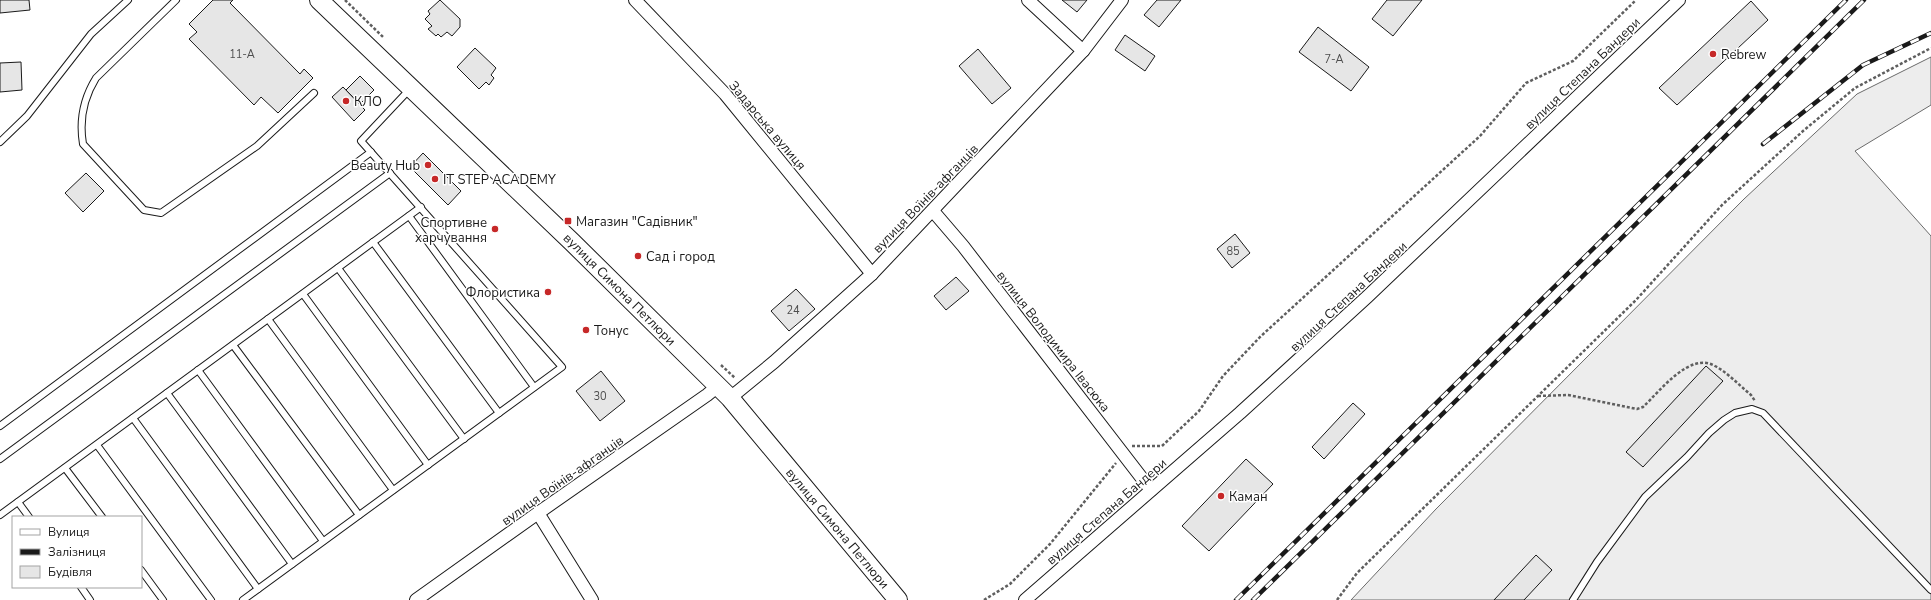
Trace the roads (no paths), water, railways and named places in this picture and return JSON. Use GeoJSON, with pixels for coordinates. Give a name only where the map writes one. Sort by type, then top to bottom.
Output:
{"type":"FeatureCollection","features":[{"type":"Feature","properties":{"kind":"street","name":"вулиця Симона Петлюри"},"geometry":{"type":"LineString","coordinates":[[319,0],[572,242],[724,392],[898,600]]}},
{"type":"Feature","properties":{"kind":"street","name":"Задарська вулиця"},"geometry":{"type":"LineString","coordinates":[[635,0],[725,94],[872,274]]}},
{"type":"Feature","properties":{"kind":"street"},"geometry":{"type":"LineString","coordinates":[[1028,0],[1083,51]]}},
{"type":"Feature","properties":{"kind":"street","name":"вулиця Воїнів-афганців"},"geometry":{"type":"LineString","coordinates":[[421,599],[538,513],[708,396],[724,392],[774,362],[872,274],[933,211],[1083,51],[1122,0]]}},
{"type":"Feature","properties":{"kind":"street","name":"вулиця Степана Бандери"},"geometry":{"type":"LineString","coordinates":[[1025,600],[1240,413],[1367,298],[1679,0]]}},
{"type":"Feature","properties":{"kind":"street","name":"вулиця Володимира Івасюка"},"geometry":{"type":"LineString","coordinates":[[933,211],[963,246],[1151,490]]}},
{"type":"Feature","properties":{"kind":"street"},"geometry":{"type":"LineString","coordinates":[[538,513],[592,600]]}},
{"type":"Feature","properties":{"kind":"lane"},"geometry":{"type":"LineString","coordinates":[[0,142],[27,116],[91,34],[128,0]]}},
{"type":"Feature","properties":{"kind":"lane"},"geometry":{"type":"LineString","coordinates":[[176,0],[96,78],[88,91],[82,111],[81,130],[83,144],[144,210],[161,213],[257,146],[314,93]]}},
{"type":"Feature","properties":{"kind":"lane"},"geometry":{"type":"LineString","coordinates":[[243,600],[562,366],[361,141],[411,88]]}},
{"type":"Feature","properties":{"kind":"lane"},"geometry":{"type":"LineString","coordinates":[[0,426],[371,152]]}},
{"type":"Feature","properties":{"kind":"lane"},"geometry":{"type":"LineString","coordinates":[[0,459],[390,173]]}},
{"type":"Feature","properties":{"kind":"lane"},"geometry":{"type":"LineString","coordinates":[[0,515],[421,208]]}},
{"type":"Feature","properties":{"kind":"lane"},"geometry":{"type":"LineString","coordinates":[[408,216],[534,387]]}},
{"type":"Feature","properties":{"kind":"lane"},"geometry":{"type":"LineString","coordinates":[[373,242],[499,413]]}},
{"type":"Feature","properties":{"kind":"lane"},"geometry":{"type":"LineString","coordinates":[[338,268],[464,439]]}},
{"type":"Feature","properties":{"kind":"lane"},"geometry":{"type":"LineString","coordinates":[[303,294],[428,465]]}},
{"type":"Feature","properties":{"kind":"lane"},"geometry":{"type":"LineString","coordinates":[[268,319],[393,490]]}},
{"type":"Feature","properties":{"kind":"lane"},"geometry":{"type":"LineString","coordinates":[[234,344],[359,515]]}},
{"type":"Feature","properties":{"kind":"lane"},"geometry":{"type":"LineString","coordinates":[[198,370],[323,541]]}},
{"type":"Feature","properties":{"kind":"lane"},"geometry":{"type":"LineString","coordinates":[[167,393],[292,564]]}},
{"type":"Feature","properties":{"kind":"lane"},"geometry":{"type":"LineString","coordinates":[[1573,600],[1597,562],[1645,497],[1724,420],[1743,410],[1752,408],[1763,413],[1931,590]]}},
{"type":"Feature","properties":{"kind":"lane"},"geometry":{"type":"LineString","coordinates":[[132,418],[258,589]]}},
{"type":"Feature","properties":{"kind":"lane"},"geometry":{"type":"LineString","coordinates":[[97,445],[211,600]]}},
{"type":"Feature","properties":{"kind":"lane"},"geometry":{"type":"LineString","coordinates":[[66,468],[101,516]]}},
{"type":"Feature","properties":{"kind":"lane"},"geometry":{"type":"LineString","coordinates":[[18,502],[28,516]]}},
{"type":"Feature","properties":{"kind":"lane"},"geometry":{"type":"LineString","coordinates":[[142,571],[163,600]]}},
{"type":"Feature","properties":{"kind":"lane"},"geometry":{"type":"LineString","coordinates":[[82,588],[90,600]]}},
{"type":"Feature","properties":{"kind":"railway"},"geometry":{"type":"LineString","coordinates":[[1236,600],[1846,0]]}},
{"type":"Feature","properties":{"kind":"railway"},"geometry":{"type":"LineString","coordinates":[[1253,600],[1864,0]]}},
{"type":"Feature","properties":{"kind":"railway"},"geometry":{"type":"LineString","coordinates":[[1763,144],[1863,65],[1931,33]]}},
{"type":"Feature","properties":{"kind":"place","name":"Rebrew"},"geometry":{"type":"Point","coordinates":[1713,54]}},
{"type":"Feature","properties":{"kind":"place","name":"КЛО"},"geometry":{"type":"Point","coordinates":[346,101]}},
{"type":"Feature","properties":{"kind":"place","name":"Beauty Hub"},"geometry":{"type":"Point","coordinates":[428,165]}},
{"type":"Feature","properties":{"kind":"place","name":"IT STEP ACADEMY"},"geometry":{"type":"Point","coordinates":[435,179]}},
{"type":"Feature","properties":{"kind":"place","name":"Магазин \"Садівник\""},"geometry":{"type":"Point","coordinates":[568,221]}},
{"type":"Feature","properties":{"kind":"place","name":"Спортивне харчування"},"geometry":{"type":"Point","coordinates":[495,229]}},
{"type":"Feature","properties":{"kind":"place","name":"Сад і город"},"geometry":{"type":"Point","coordinates":[638,256]}},
{"type":"Feature","properties":{"kind":"place","name":"Флористика"},"geometry":{"type":"Point","coordinates":[548,292]}},
{"type":"Feature","properties":{"kind":"place","name":"Тонус"},"geometry":{"type":"Point","coordinates":[586,330]}},
{"type":"Feature","properties":{"kind":"place","name":"Каман"},"geometry":{"type":"Point","coordinates":[1221,496]}}]}
